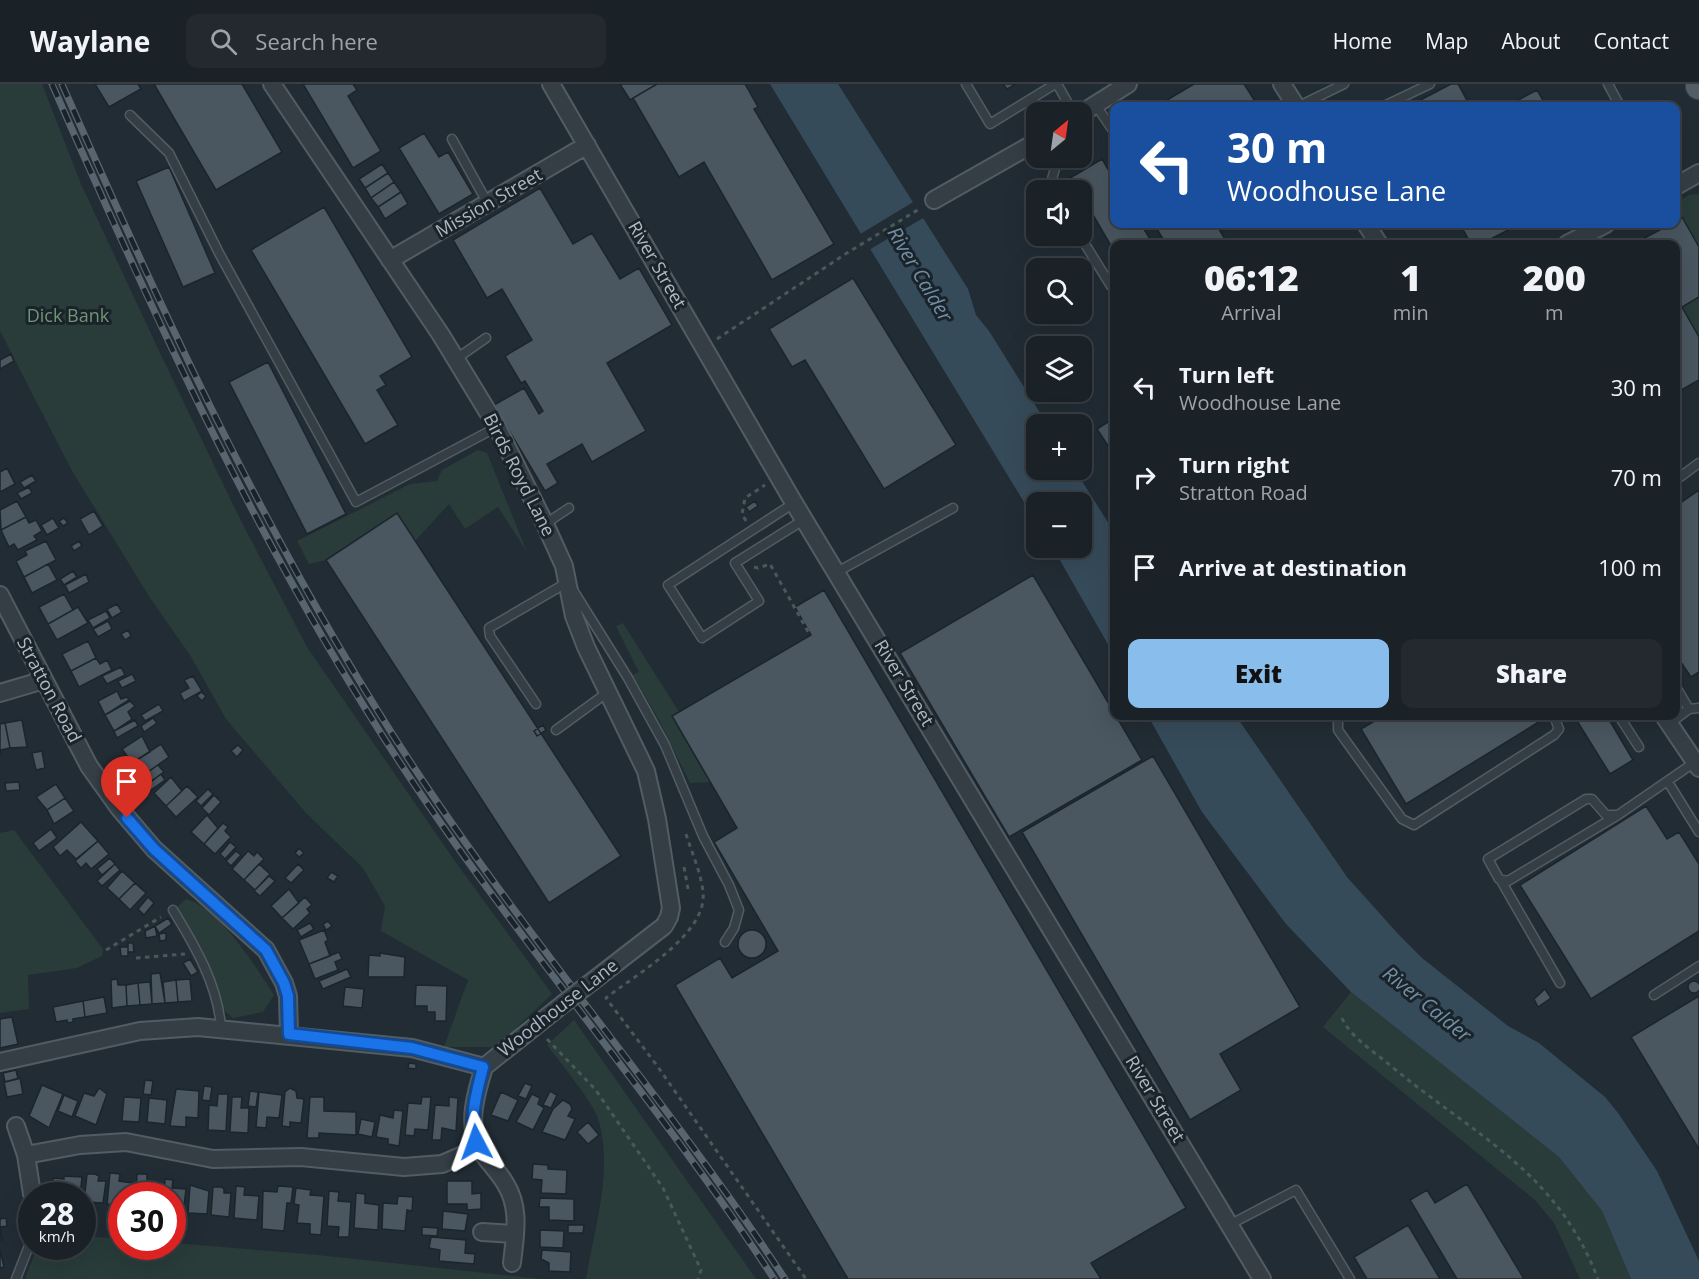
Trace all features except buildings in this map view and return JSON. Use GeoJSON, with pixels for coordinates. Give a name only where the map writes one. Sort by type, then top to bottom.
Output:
{"type":"FeatureCollection","features":[{"type":"Feature","properties":{"kind":"street","name":"Birds Royd Lane"},"geometry":{"type":"LineString","coordinates":[[272,84],[456,359],[497,427],[545,524],[568,582],[574,616],[592,662],[649,778],[671,908]]}},
{"type":"Feature","properties":{"kind":"street","name":"River Street"},"geometry":{"type":"LineString","coordinates":[[551,84],[794,503],[1231,1224],[1262,1279]]}},
{"type":"Feature","properties":{"kind":"street"},"geometry":{"type":"LineString","coordinates":[[1092,106],[1128,84]]}},
{"type":"Feature","properties":{"kind":"street"},"geometry":{"type":"LineString","coordinates":[[1282,84],[1294,102]]}},
{"type":"Feature","properties":{"kind":"street","name":"Mission Street"},"geometry":{"type":"LineString","coordinates":[[390,260],[587,146]]}},
{"type":"Feature","properties":{"kind":"street"},"geometry":{"type":"LineString","coordinates":[[934,200],[1026,148]]}},
{"type":"Feature","properties":{"kind":"street"},"geometry":{"type":"LineString","coordinates":[[1680,184],[1699,173]]}},
{"type":"Feature","properties":{"kind":"street"},"geometry":{"type":"LineString","coordinates":[[1575,240],[1598,228]]}},
{"type":"Feature","properties":{"kind":"street","name":"Stratton Road"},"geometry":{"type":"LineString","coordinates":[[0,595],[89,766],[118,808],[154,849],[266,950],[284,983],[288,996],[289,1034]]}},
{"type":"Feature","properties":{"kind":"street"},"geometry":{"type":"LineString","coordinates":[[0,693],[44,680]]}},
{"type":"Feature","properties":{"kind":"street"},"geometry":{"type":"LineString","coordinates":[[1666,720],[1697,765]]}},
{"type":"Feature","properties":{"kind":"street","name":"Woodhouse Lane"},"geometry":{"type":"LineString","coordinates":[[0,1062],[167,1027],[220,1028],[412,1048],[483,1067],[664,926],[671,908]]}},
{"type":"Feature","properties":{"kind":"street"},"geometry":{"type":"LineString","coordinates":[[483,1067],[476,1093],[473,1123],[480,1149],[505,1182],[513,1200],[515,1234],[512,1263]]}},
{"type":"Feature","properties":{"kind":"street"},"geometry":{"type":"LineString","coordinates":[[16,1126],[26,1155],[30,1182]]}},
{"type":"Feature","properties":{"kind":"street"},"geometry":{"type":"LineString","coordinates":[[26,1155],[80,1144],[126,1142],[213,1159],[301,1157],[404,1167],[442,1164],[480,1149]]}},
{"type":"Feature","properties":{"kind":"street"},"geometry":{"type":"LineString","coordinates":[[482,1232],[515,1234]]}},
{"type":"Feature","properties":{"kind":"lane"},"geometry":{"type":"LineString","coordinates":[[966,84],[990,124],[1056,84],[1067,102]]}},
{"type":"Feature","properties":{"kind":"lane"},"geometry":{"type":"LineString","coordinates":[[1306,102],[1344,84]]}},
{"type":"Feature","properties":{"kind":"lane"},"geometry":{"type":"LineString","coordinates":[[1392,102],[1430,84]]}},
{"type":"Feature","properties":{"kind":"lane"},"geometry":{"type":"LineString","coordinates":[[1608,84],[1618,102]]}},
{"type":"Feature","properties":{"kind":"lane"},"geometry":{"type":"LineString","coordinates":[[1092,113],[1110,128]]}},
{"type":"Feature","properties":{"kind":"lane"},"geometry":{"type":"LineString","coordinates":[[130,115],[169,153],[219,253],[356,502],[497,427]]}},
{"type":"Feature","properties":{"kind":"lane"},"geometry":{"type":"LineString","coordinates":[[452,139],[488,204]]}},
{"type":"Feature","properties":{"kind":"lane"},"geometry":{"type":"LineString","coordinates":[[1086,246],[1110,284]]}},
{"type":"Feature","properties":{"kind":"lane"},"geometry":{"type":"LineString","coordinates":[[456,359],[486,338]]}},
{"type":"Feature","properties":{"kind":"lane"},"geometry":{"type":"LineString","coordinates":[[1680,477],[1699,463]]}},
{"type":"Feature","properties":{"kind":"lane"},"geometry":{"type":"LineString","coordinates":[[794,503],[668,585],[702,638],[759,601],[735,563],[805,519]]}},
{"type":"Feature","properties":{"kind":"lane"},"geometry":{"type":"LineString","coordinates":[[545,524],[570,508]]}},
{"type":"Feature","properties":{"kind":"lane"},"geometry":{"type":"LineString","coordinates":[[837,572],[953,508]]}},
{"type":"Feature","properties":{"kind":"lane"},"geometry":{"type":"LineString","coordinates":[[536,704],[490,636],[489,628],[568,582],[628,678],[665,745],[703,836],[729,885],[739,910],[734,928],[725,942]]}},
{"type":"Feature","properties":{"kind":"lane"},"geometry":{"type":"LineString","coordinates":[[556,730],[608,692]]}},
{"type":"Feature","properties":{"kind":"lane"},"geometry":{"type":"LineString","coordinates":[[1680,694],[1689,709]]}},
{"type":"Feature","properties":{"kind":"lane"},"geometry":{"type":"LineString","coordinates":[[1680,713],[1699,708]]}},
{"type":"Feature","properties":{"kind":"lane"},"geometry":{"type":"LineString","coordinates":[[1338,720],[1338,730],[1402,819],[1414,825],[1554,735],[1559,729],[1556,720]]}},
{"type":"Feature","properties":{"kind":"lane"},"geometry":{"type":"LineString","coordinates":[[1622,720],[1639,747]]}},
{"type":"Feature","properties":{"kind":"lane"},"geometry":{"type":"LineString","coordinates":[[1500,879],[1508,881],[1697,765]]}},
{"type":"Feature","properties":{"kind":"lane"},"geometry":{"type":"LineString","coordinates":[[1668,782],[1699,832]]}},
{"type":"Feature","properties":{"kind":"lane"},"geometry":{"type":"LineString","coordinates":[[1560,983],[1488,859],[1586,799],[1595,801],[1606,815],[1618,815]]}},
{"type":"Feature","properties":{"kind":"lane"},"geometry":{"type":"LineString","coordinates":[[173,910],[198,952],[208,976],[220,1028]]}},
{"type":"Feature","properties":{"kind":"lane"},"geometry":{"type":"LineString","coordinates":[[1654,995],[1699,966]]}},
{"type":"Feature","properties":{"kind":"lane"},"geometry":{"type":"LineString","coordinates":[[1231,1224],[1296,1190],[1350,1279]]}},
{"type":"Feature","properties":{"kind":"lane"},"geometry":{"type":"LineString","coordinates":[[16,1279],[23,1260]]}},
{"type":"Feature","properties":{"kind":"path"},"geometry":{"type":"LineString","coordinates":[[705,346],[847,253],[934,200]]}},
{"type":"Feature","properties":{"kind":"path"},"geometry":{"type":"LineString","coordinates":[[684,825],[703,892],[703,906],[697,922],[684,938],[606,998],[658,1067],[806,1279]]}},
{"type":"Feature","properties":{"kind":"path"},"geometry":{"type":"LineString","coordinates":[[106,950],[173,910]]}},
{"type":"Feature","properties":{"kind":"path"},"geometry":{"type":"LineString","coordinates":[[136,958],[198,952]]}},
{"type":"Feature","properties":{"kind":"path"},"geometry":{"type":"LineString","coordinates":[[1342,1018],[1351,1030],[1405,1077],[1521,1166],[1542,1186],[1576,1230],[1598,1279]]}},
{"type":"Feature","properties":{"kind":"path"},"geometry":{"type":"LineString","coordinates":[[536,1025],[595,1089],[663,1188],[701,1270],[698,1279]]}},
{"type":"Feature","properties":{"kind":"green space","name":"Dick Bank"},"geometry":{"type":"Polygon","coordinates":[[[0,84],[42,84],[81,184],[161,355],[239,517],[307,647],[457,864],[552,994],[496,1047],[444,1047],[468,980],[381,931],[385,906],[363,868],[306,813],[226,719],[190,655],[150,598],[71,469],[0,331],[0,84]]]}},
{"type":"Feature","properties":{"kind":"green space"},"geometry":{"type":"Polygon","coordinates":[[[1699,194],[1699,247],[1682,217],[1680,218],[1680,201],[1689,195],[1699,194]]]}},
{"type":"Feature","properties":{"kind":"green space"},"geometry":{"type":"Polygon","coordinates":[[[1699,297],[1699,338],[1682,307],[1699,297]]]}},
{"type":"Feature","properties":{"kind":"green space"},"geometry":{"type":"Polygon","coordinates":[[[478,450],[487,453],[527,552],[498,507],[465,529],[449,504],[415,541],[397,514],[326,560],[309,564],[297,541],[410,484],[437,481],[442,470],[478,450]]]}},
{"type":"Feature","properties":{"kind":"green space"},"geometry":{"type":"Polygon","coordinates":[[[623,623],[679,712],[672,717],[710,782],[690,783],[660,722],[633,675],[639,672],[616,626],[623,623]]]}},
{"type":"Feature","properties":{"kind":"green space"},"geometry":{"type":"Polygon","coordinates":[[[14,830],[103,949],[102,956],[77,968],[28,975],[29,1009],[0,1013],[0,833],[14,830]]]}},
{"type":"Feature","properties":{"kind":"green space"},"geometry":{"type":"Polygon","coordinates":[[[186,899],[199,905],[224,926],[257,969],[274,995],[263,1012],[233,1018],[216,1004],[175,909],[186,899]]]}},
{"type":"Feature","properties":{"kind":"green space"},"geometry":{"type":"Polygon","coordinates":[[[1351,992],[1559,1157],[1602,1211],[1631,1279],[1580,1279],[1554,1223],[1535,1200],[1323,1027],[1351,992]]]}},
{"type":"Feature","properties":{"kind":"green space"},"geometry":{"type":"Polygon","coordinates":[[[574,1020],[756,1279],[586,1279],[604,1176],[602,1135],[594,1109],[547,1045],[574,1020]]]}},
{"type":"Feature","properties":{"kind":"green space"},"geometry":{"type":"Polygon","coordinates":[[[96,1237],[108,1238],[108,1260],[186,1260],[186,1244],[318,1255],[541,1279],[25,1279],[32,1260],[96,1260],[96,1237]]]}},
{"type":"Feature","properties":{"kind":"water","name":"River Calder"},"geometry":{"type":"Polygon","coordinates":[[[770,84],[838,84],[968,289],[976,315],[989,331],[1026,390],[1026,402],[1033,402],[1041,414],[1026,414],[1026,480],[1081,480],[1089,492],[1026,492],[1026,506],[770,84]]]}},
{"type":"Feature","properties":{"kind":"water"},"geometry":{"type":"Polygon","coordinates":[[[1092,497],[1110,526],[1110,648],[1059,558],[1092,558],[1092,497]]]}},
{"type":"Feature","properties":{"kind":"water","name":"River Calder"},"geometry":{"type":"Polygon","coordinates":[[[1150,720],[1239,720],[1347,877],[1399,935],[1422,958],[1508,1026],[1539,1043],[1605,1097],[1657,1171],[1699,1261],[1699,1279],[1631,1279],[1602,1211],[1559,1157],[1351,992],[1286,924],[1202,812],[1150,720]]]}},
{"type":"Feature","properties":{"kind":"pier"},"geometry":{"type":"Polygon","coordinates":[[[915,201],[925,217],[867,251],[857,236],[915,201]]]}},
{"type":"Feature","properties":{"kind":"railway"},"geometry":{"type":"LineString","coordinates":[[52,84],[131,261],[214,436],[305,607],[354,690],[450,837],[685,1150],[774,1279]]}},
{"type":"Feature","properties":{"kind":"railway"},"geometry":{"type":"LineString","coordinates":[[62,84],[140,259],[223,432],[313,602],[362,685],[413,766],[504,896],[694,1149],[785,1279]]}},
{"type":"Feature","properties":{"kind":"route"},"geometry":{"type":"LineString","coordinates":[[127,818],[154,849],[250,933],[266,950],[284,983],[288,996],[289,1034],[356,1044],[412,1048],[483,1067],[476,1093],[473,1123],[476,1142]]}}]}
